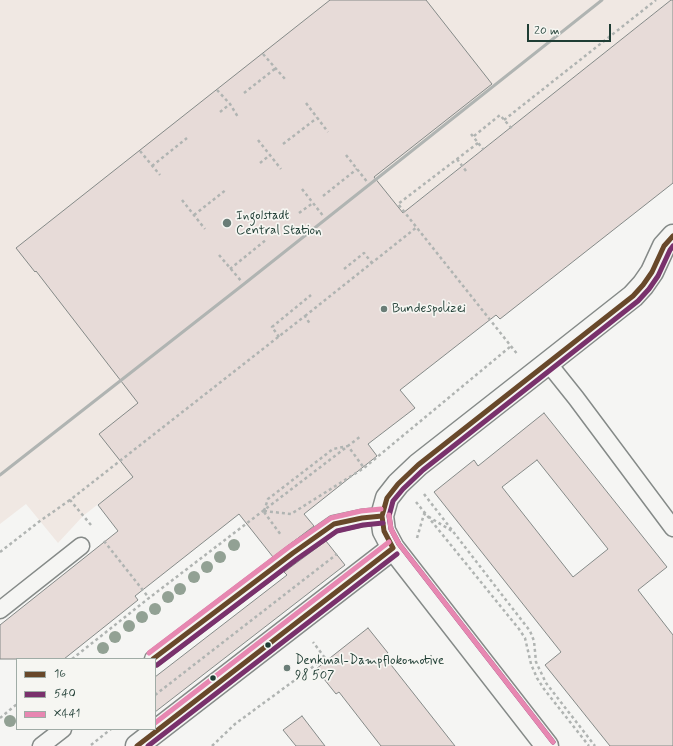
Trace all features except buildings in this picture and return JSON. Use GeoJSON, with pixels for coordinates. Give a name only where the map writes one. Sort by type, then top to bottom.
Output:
{"type":"FeatureCollection","features":[{"type":"Feature","properties":{"kind":"street"},"geometry":{"type":"LineString","coordinates":[[547,746],[393,548],[384,531],[382,516],[387,498],[405,477],[418,465],[541,369],[643,286],[652,272],[664,246],[673,237]]}},
{"type":"Feature","properties":{"kind":"street"},"geometry":{"type":"LineString","coordinates":[[137,746],[393,548]]}},
{"type":"Feature","properties":{"kind":"lane"},"geometry":{"type":"LineString","coordinates":[[541,369],[576,398],[673,528]]}},
{"type":"Feature","properties":{"kind":"lane"},"geometry":{"type":"LineString","coordinates":[[154,658],[293,553],[334,524],[362,518],[382,516]]}},
{"type":"Feature","properties":{"kind":"lane"},"geometry":{"type":"LineString","coordinates":[[0,610],[81,546]]}},
{"type":"Feature","properties":{"kind":"lane"},"geometry":{"type":"LineString","coordinates":[[41,746],[62,730]]}},
{"type":"Feature","properties":{"kind":"path"},"geometry":{"type":"LineString","coordinates":[[504,120],[656,0]]}},
{"type":"Feature","properties":{"kind":"path"},"geometry":{"type":"LineString","coordinates":[[263,54],[285,79]]}},
{"type":"Feature","properties":{"kind":"path"},"geometry":{"type":"LineString","coordinates":[[244,93],[276,68]]}},
{"type":"Feature","properties":{"kind":"path"},"geometry":{"type":"LineString","coordinates":[[217,90],[230,104],[238,117]]}},
{"type":"Feature","properties":{"kind":"path"},"geometry":{"type":"LineString","coordinates":[[306,103],[328,132]]}},
{"type":"Feature","properties":{"kind":"path"},"geometry":{"type":"LineString","coordinates":[[220,112],[230,104]]}},
{"type":"Feature","properties":{"kind":"path"},"geometry":{"type":"LineString","coordinates":[[483,149],[472,135],[500,115],[513,130]]}},
{"type":"Feature","properties":{"kind":"path"},"geometry":{"type":"LineString","coordinates":[[284,144],[317,118]]}},
{"type":"Feature","properties":{"kind":"path"},"geometry":{"type":"LineString","coordinates":[[152,166],[187,138]]}},
{"type":"Feature","properties":{"kind":"path"},"geometry":{"type":"LineString","coordinates":[[258,140],[281,169]]}},
{"type":"Feature","properties":{"kind":"path"},"geometry":{"type":"LineString","coordinates":[[478,143],[398,204],[511,346],[541,369]]}},
{"type":"Feature","properties":{"kind":"path"},"geometry":{"type":"LineString","coordinates":[[140,151],[160,176]]}},
{"type":"Feature","properties":{"kind":"path"},"geometry":{"type":"LineString","coordinates":[[260,163],[270,155]]}},
{"type":"Feature","properties":{"kind":"path"},"geometry":{"type":"LineString","coordinates":[[346,155],[368,183]]}},
{"type":"Feature","properties":{"kind":"path"},"geometry":{"type":"LineString","coordinates":[[457,159],[466,171]]}},
{"type":"Feature","properties":{"kind":"path"},"geometry":{"type":"LineString","coordinates":[[323,196],[358,169]]}},
{"type":"Feature","properties":{"kind":"path"},"geometry":{"type":"LineString","coordinates":[[194,215],[227,189]]}},
{"type":"Feature","properties":{"kind":"path"},"geometry":{"type":"LineString","coordinates":[[302,189],[324,217]]}},
{"type":"Feature","properties":{"kind":"path"},"geometry":{"type":"LineString","coordinates":[[182,200],[205,229]]}},
{"type":"Feature","properties":{"kind":"path"},"geometry":{"type":"LineString","coordinates":[[299,213],[313,203]]}},
{"type":"Feature","properties":{"kind":"path"},"geometry":{"type":"LineString","coordinates":[[0,552],[70,500],[417,228]]}},
{"type":"Feature","properties":{"kind":"path"},"geometry":{"type":"LineString","coordinates":[[230,268],[267,239]]}},
{"type":"Feature","properties":{"kind":"path"},"geometry":{"type":"LineString","coordinates":[[344,269],[364,253],[372,263]]}},
{"type":"Feature","properties":{"kind":"path"},"geometry":{"type":"LineString","coordinates":[[219,255],[242,282]]}},
{"type":"Feature","properties":{"kind":"path"},"geometry":{"type":"LineString","coordinates":[[279,337],[272,327],[311,295]]}},
{"type":"Feature","properties":{"kind":"path"},"geometry":{"type":"LineString","coordinates":[[305,316],[310,324]]}},
{"type":"Feature","properties":{"kind":"path"},"geometry":{"type":"LineString","coordinates":[[264,511],[291,514],[364,468],[511,346]]}},
{"type":"Feature","properties":{"kind":"path"},"geometry":{"type":"LineString","coordinates":[[73,658],[149,598],[361,436]]}},
{"type":"Feature","properties":{"kind":"path"},"geometry":{"type":"LineString","coordinates":[[348,446],[364,468]]}},
{"type":"Feature","properties":{"kind":"path"},"geometry":{"type":"LineString","coordinates":[[264,511],[268,499],[333,449],[348,446]]}},
{"type":"Feature","properties":{"kind":"path"},"geometry":{"type":"LineString","coordinates":[[405,477],[424,514],[519,629],[525,638],[531,664],[537,678],[589,746]]}},
{"type":"Feature","properties":{"kind":"path"},"geometry":{"type":"LineString","coordinates":[[405,477],[530,631],[534,641],[536,662],[546,683],[595,746]]}},
{"type":"Feature","properties":{"kind":"path"},"geometry":{"type":"LineString","coordinates":[[70,500],[93,527]]}},
{"type":"Feature","properties":{"kind":"path"},"geometry":{"type":"LineString","coordinates":[[102,539],[149,598]]}},
{"type":"Feature","properties":{"kind":"path"},"geometry":{"type":"LineString","coordinates":[[156,694],[337,554]]}},
{"type":"Feature","properties":{"kind":"path"},"geometry":{"type":"LineString","coordinates":[[212,746],[235,724],[325,658],[312,640]]}},
{"type":"Feature","properties":{"kind":"path"},"geometry":{"type":"LineString","coordinates":[[0,718],[16,705]]}},
{"type":"Feature","properties":{"kind":"path"},"geometry":{"type":"LineString","coordinates":[[91,745],[110,730]]}},
{"type":"Feature","properties":{"kind":"shaded area"},"geometry":{"type":"Polygon","coordinates":[[[0,0],[671,0],[411,206],[436,238],[83,516],[58,543],[26,504],[0,524],[0,0]]]}},
{"type":"Feature","properties":{"kind":"railway"},"geometry":{"type":"LineString","coordinates":[[0,475],[602,0]]}},
{"type":"Feature","properties":{"kind":"transit line","name":"16"},"geometry":{"type":"LineString","coordinates":[[393,548],[384,531],[382,516],[387,498],[398,484],[418,465],[633,296],[652,272],[664,246],[673,236]]}},
{"type":"Feature","properties":{"kind":"transit line","name":"540"},"geometry":{"type":"LineString","coordinates":[[553,742],[399,544],[391,529],[389,516],[393,501],[423,470],[638,301],[658,276],[673,246]]}},
{"type":"Feature","properties":{"kind":"transit line","name":"X441"},"geometry":{"type":"LineString","coordinates":[[149,653],[289,547],[331,518],[361,511],[381,509]]}},
{"type":"Feature","properties":{"kind":"transit line","name":"X441"},"geometry":{"type":"LineString","coordinates":[[389,515],[391,529],[399,544],[553,742]]}},
{"type":"Feature","properties":{"kind":"transit line","name":"16"},"geometry":{"type":"LineString","coordinates":[[154,658],[293,553],[334,524],[362,518],[382,516]]}},
{"type":"Feature","properties":{"kind":"transit line","name":"540"},"geometry":{"type":"LineString","coordinates":[[157,665],[297,559],[337,531],[363,525],[383,523]]}},
{"type":"Feature","properties":{"kind":"transit line","name":"X441"},"geometry":{"type":"LineString","coordinates":[[156,722],[389,542]]}},
{"type":"Feature","properties":{"kind":"transit line","name":"16"},"geometry":{"type":"LineString","coordinates":[[137,746],[393,548]]}},
{"type":"Feature","properties":{"kind":"transit line","name":"540"},"geometry":{"type":"LineString","coordinates":[[148,746],[397,554]]}},
{"type":"Feature","properties":{"kind":"place","name":"Ingolstadt Central Station"},"geometry":{"type":"Point","coordinates":[227,223]}},
{"type":"Feature","properties":{"kind":"place","name":"Bundespolizei"},"geometry":{"type":"Point","coordinates":[384,309]}},
{"type":"Feature","properties":{"kind":"place","name":"Denkmal-Dampflokomotive 98 507"},"geometry":{"type":"Point","coordinates":[287,668]}}]}
